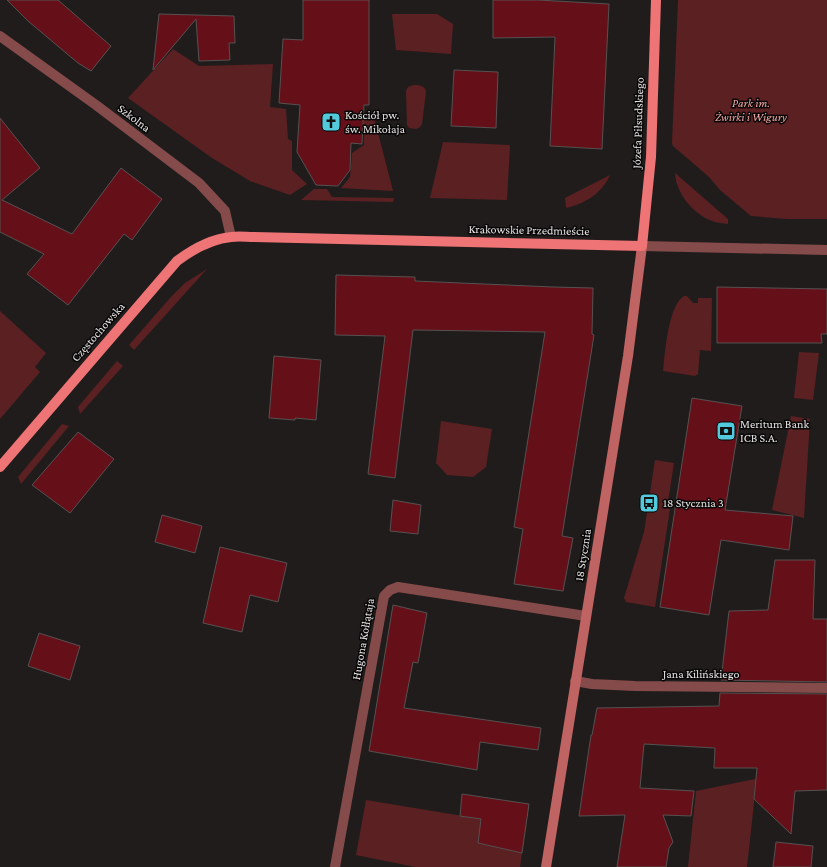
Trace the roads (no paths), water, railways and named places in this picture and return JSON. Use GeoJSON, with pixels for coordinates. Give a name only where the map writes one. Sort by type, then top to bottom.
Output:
{"type":"FeatureCollection","features":[{"type":"Feature","properties":{"kind":"main road","name":"Józefa Piłsudskiego"},"geometry":{"type":"LineString","coordinates":[[642,246],[651,157],[656,0]]}},
{"type":"Feature","properties":{"kind":"main road","name":"Krakowskie Przedmieście"},"geometry":{"type":"LineString","coordinates":[[231,237],[642,246]]}},
{"type":"Feature","properties":{"kind":"main road","name":"Częstochowska"},"geometry":{"type":"LineString","coordinates":[[0,467],[177,261],[190,251],[203,245],[231,237]]}},
{"type":"Feature","properties":{"kind":"main road","name":"18 Stycznia"},"geometry":{"type":"LineString","coordinates":[[546,867],[628,356],[642,246]]}},
{"type":"Feature","properties":{"kind":"street","name":"Szkolna"},"geometry":{"type":"LineString","coordinates":[[0,36],[96,105],[199,183],[225,211],[231,237]]}},
{"type":"Feature","properties":{"kind":"street","name":"Krakowskie Przedmieście"},"geometry":{"type":"LineString","coordinates":[[642,246],[827,250]]}},
{"type":"Feature","properties":{"kind":"street","name":"Hugona Kołłątaja"},"geometry":{"type":"LineString","coordinates":[[335,867],[384,596],[390,590],[398,587],[586,616]]}},
{"type":"Feature","properties":{"kind":"street","name":"Jana Kilińskiego"},"geometry":{"type":"LineString","coordinates":[[575,681],[592,684],[635,686],[827,688]]}},
{"type":"Feature","properties":{"kind":"place","name":"Kościół pw. św. Mikołaja"},"geometry":{"type":"Point","coordinates":[331,122]}},
{"type":"Feature","properties":{"kind":"place","name":"Meritum Bank ICB S.A."},"geometry":{"type":"Point","coordinates":[726,431]}},
{"type":"Feature","properties":{"kind":"place","name":"18 Stycznia 3"},"geometry":{"type":"Point","coordinates":[649,503]}},
{"type":"Feature","properties":{"kind":"park label","name":"Park im. Żwirki i Wigury"},"geometry":{"type":"Point","coordinates":[751,110]}}]}
